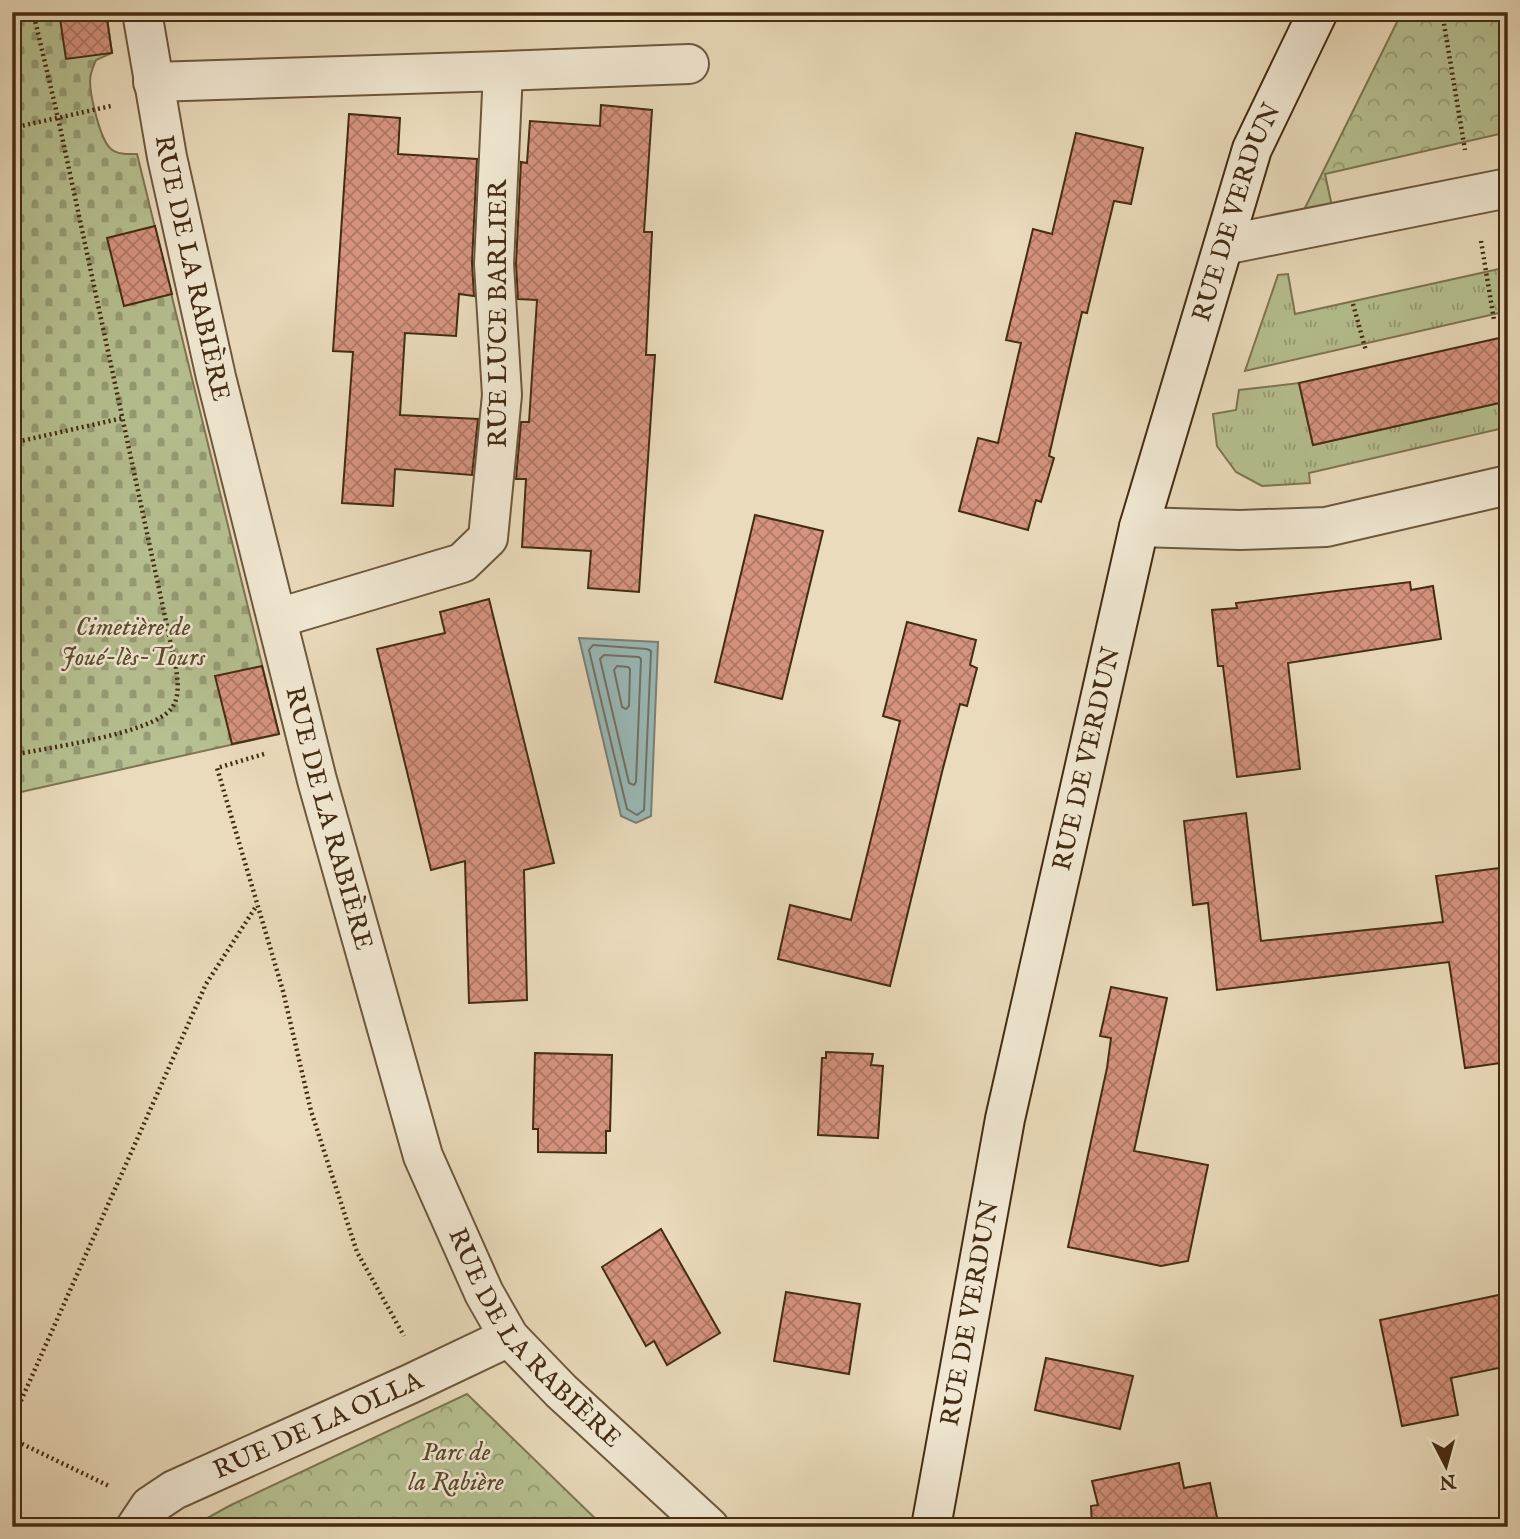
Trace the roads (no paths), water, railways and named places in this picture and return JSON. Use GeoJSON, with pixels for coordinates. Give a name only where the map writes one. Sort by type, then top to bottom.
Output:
{"type":"FeatureCollection","features":[{"type":"Feature","properties":{"kind":"street","name":"RUE DE LA RABIÈRE"},"geometry":{"type":"LineString","coordinates":[[142,12],[167,157],[216,377],[317,780],[423,1156],[484,1293],[509,1337],[561,1391],[709,1527]]}},
{"type":"Feature","properties":{"kind":"street","name":"RUE DE VERDUN"},"geometry":{"type":"LineString","coordinates":[[931,1527],[1005,1119],[1139,527],[1252,149],[1318,12]]}},
{"type":"Feature","properties":{"kind":"street"},"geometry":{"type":"LineString","coordinates":[[155,90],[689,64]]}},
{"type":"Feature","properties":{"kind":"street","name":"RUE LUCE BARLIER"},"geometry":{"type":"LineString","coordinates":[[278,618],[462,563],[488,538],[502,395],[494,264],[503,71]]}},
{"type":"Feature","properties":{"kind":"street"},"geometry":{"type":"LineString","coordinates":[[1224,245],[1508,188]]}},
{"type":"Feature","properties":{"kind":"street"},"geometry":{"type":"LineString","coordinates":[[1139,527],[1240,530],[1326,527],[1508,485]]}},
{"type":"Feature","properties":{"kind":"street","name":"RUE DE LA OLLA"},"geometry":{"type":"LineString","coordinates":[[143,1516],[174,1490],[509,1337]]}},
{"type":"Feature","properties":{"kind":"water"},"geometry":{"type":"Polygon","coordinates":[[[579,638],[658,642],[651,816],[636,823],[621,816],[579,638]]]}},
{"type":"Feature","properties":{"kind":"park label","name":"Cimetière de Joué-lès-Tours"},"geometry":{"type":"Point","coordinates":[133,642]}},
{"type":"Feature","properties":{"kind":"park label","name":"Parc de la Rabière"},"geometry":{"type":"Point","coordinates":[456,1467]}}]}
